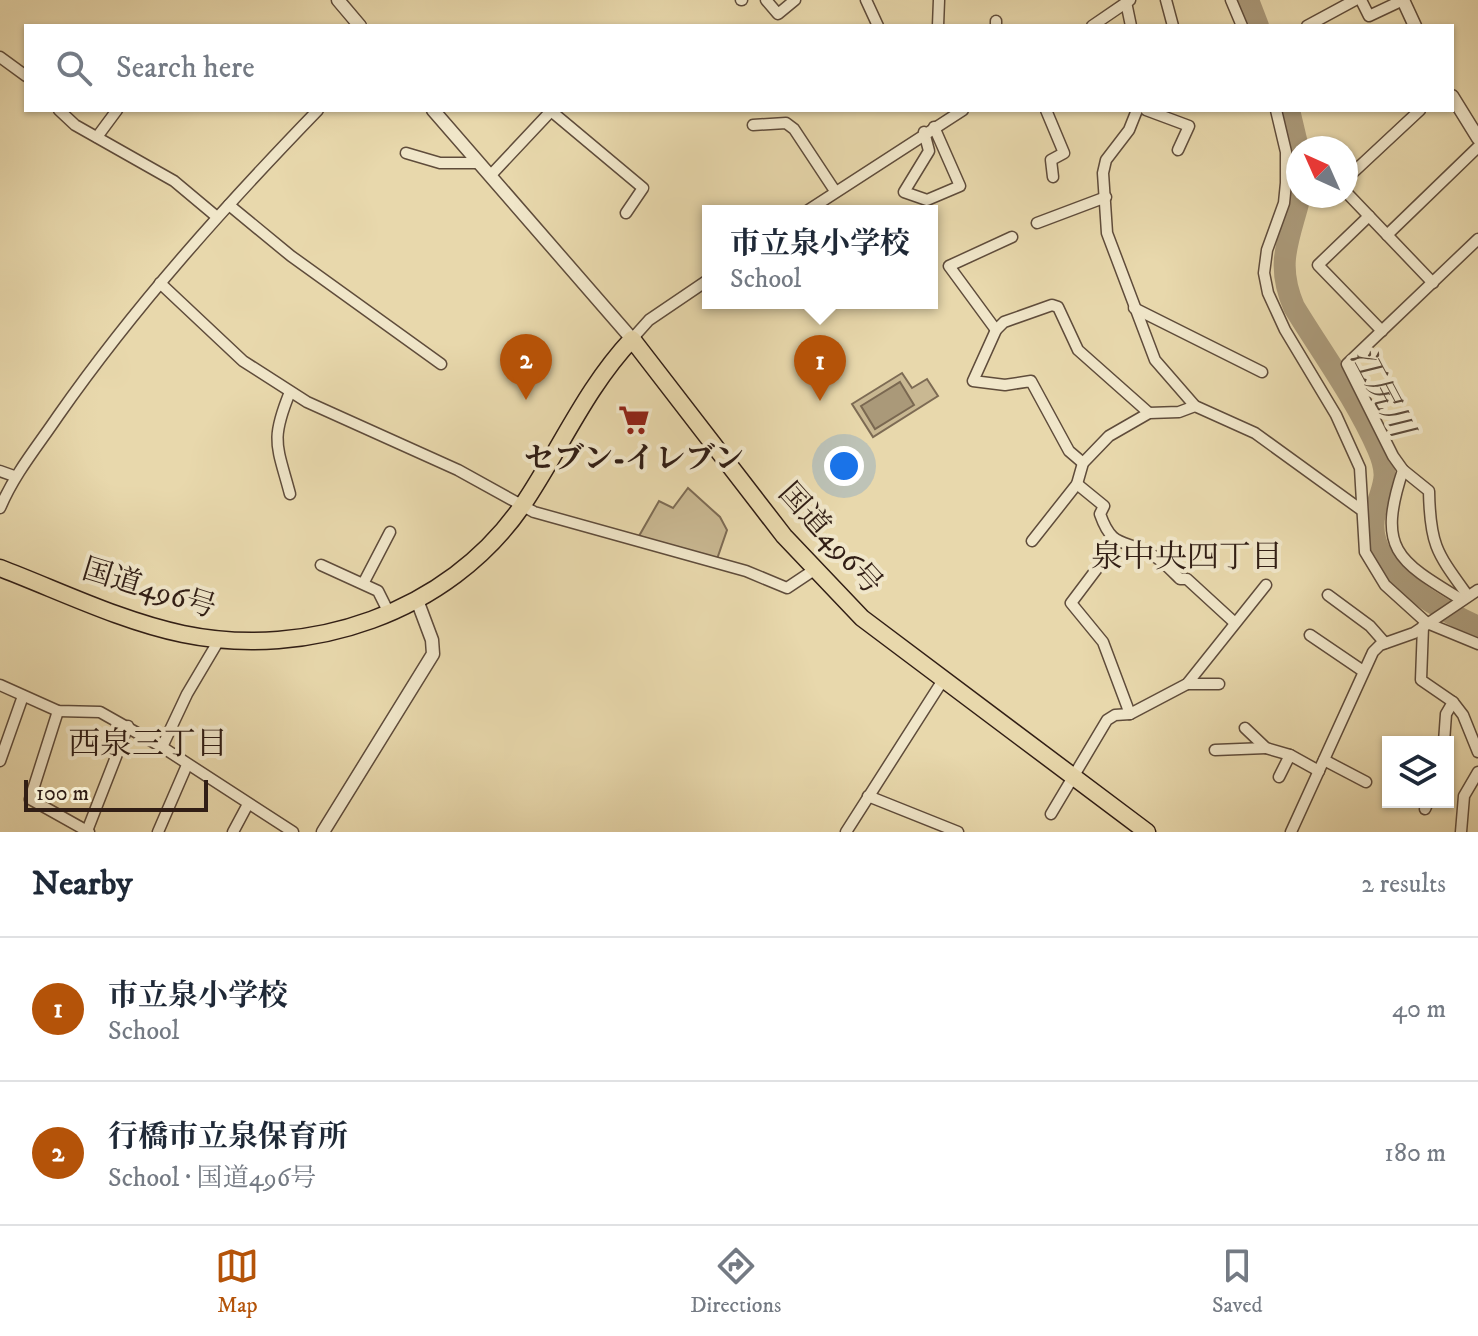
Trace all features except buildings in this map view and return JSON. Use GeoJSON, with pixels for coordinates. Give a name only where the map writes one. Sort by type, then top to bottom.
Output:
{"type":"FeatureCollection","features":[{"type":"Feature","properties":{"kind":"highway","name":"国道496号"},"geometry":{"type":"LineString","coordinates":[[0,568],[151,626],[219,640],[272,642],[314,636],[389,613],[417,600],[469,562],[521,506],[589,391],[632,339],[814,570],[862,618],[1147,832]]}},
{"type":"Feature","properties":{"kind":"street"},"geometry":{"type":"LineString","coordinates":[[338,0],[358,24]]}},
{"type":"Feature","properties":{"kind":"street"},"geometry":{"type":"LineString","coordinates":[[766,0],[778,14],[795,0]]}},
{"type":"Feature","properties":{"kind":"street"},"geometry":{"type":"LineString","coordinates":[[866,0],[877,24]]}},
{"type":"Feature","properties":{"kind":"street"},"geometry":{"type":"LineString","coordinates":[[938,24],[939,0]]}},
{"type":"Feature","properties":{"kind":"street"},"geometry":{"type":"LineString","coordinates":[[1166,0],[1172,24]]}},
{"type":"Feature","properties":{"kind":"street"},"geometry":{"type":"LineString","coordinates":[[1231,0],[1241,24]]}},
{"type":"Feature","properties":{"kind":"street"},"geometry":{"type":"LineString","coordinates":[[1311,24],[1355,0]]}},
{"type":"Feature","properties":{"kind":"street"},"geometry":{"type":"LineString","coordinates":[[1361,0],[1369,16],[1403,0],[1414,24]]}},
{"type":"Feature","properties":{"kind":"street"},"geometry":{"type":"LineString","coordinates":[[1095,24],[1128,1],[1131,24]]}},
{"type":"Feature","properties":{"kind":"street"},"geometry":{"type":"LineString","coordinates":[[0,57],[24,75]]}},
{"type":"Feature","properties":{"kind":"street"},"geometry":{"type":"LineString","coordinates":[[1454,99],[1478,138]]}},
{"type":"Feature","properties":{"kind":"street"},"geometry":{"type":"LineString","coordinates":[[61,112],[75,125],[174,181],[217,217]]}},
{"type":"Feature","properties":{"kind":"street"},"geometry":{"type":"LineString","coordinates":[[97,137],[116,112]]}},
{"type":"Feature","properties":{"kind":"street"},"geometry":{"type":"LineString","coordinates":[[0,508],[14,476],[134,312],[217,217],[316,112]]}},
{"type":"Feature","properties":{"kind":"street"},"geometry":{"type":"LineString","coordinates":[[435,112],[632,339],[649,320],[702,284]]}},
{"type":"Feature","properties":{"kind":"street"},"geometry":{"type":"LineString","coordinates":[[490,176],[550,112]]}},
{"type":"Feature","properties":{"kind":"street"},"geometry":{"type":"LineString","coordinates":[[554,112],[643,188],[626,213]]}},
{"type":"Feature","properties":{"kind":"street"},"geometry":{"type":"LineString","coordinates":[[774,124],[778,112]]}},
{"type":"Feature","properties":{"kind":"street"},"geometry":{"type":"LineString","coordinates":[[815,205],[956,112]]}},
{"type":"Feature","properties":{"kind":"street"},"geometry":{"type":"LineString","coordinates":[[1047,112],[1064,153],[1051,160],[1053,177]]}},
{"type":"Feature","properties":{"kind":"street"},"geometry":{"type":"LineString","coordinates":[[1136,112],[1129,130],[1106,160],[1103,173],[1107,233],[1155,360],[1195,406],[1255,433],[1360,509]]}},
{"type":"Feature","properties":{"kind":"street"},"geometry":{"type":"LineString","coordinates":[[1151,112],[1189,126],[1178,150]]}},
{"type":"Feature","properties":{"kind":"street"},"geometry":{"type":"LineString","coordinates":[[1276,112],[1286,152],[1286,183],[1284,203],[1267,250],[1264,273],[1268,293],[1280,320],[1336,415],[1360,468],[1363,480],[1360,509],[1365,552],[1385,585],[1425,624],[1478,644]]}},
{"type":"Feature","properties":{"kind":"street"},"geometry":{"type":"LineString","coordinates":[[1358,168],[1418,112]]}},
{"type":"Feature","properties":{"kind":"street"},"geometry":{"type":"LineString","coordinates":[[753,125],[786,123],[794,129],[835,191]]}},
{"type":"Feature","properties":{"kind":"street"},"geometry":{"type":"LineString","coordinates":[[929,130],[960,186],[927,200],[904,192],[929,151],[929,130]]}},
{"type":"Feature","properties":{"kind":"street"},"geometry":{"type":"LineString","coordinates":[[1387,235],[1478,147]]}},
{"type":"Feature","properties":{"kind":"street"},"geometry":{"type":"LineString","coordinates":[[406,153],[440,163],[479,163]]}},
{"type":"Feature","properties":{"kind":"street"},"geometry":{"type":"LineString","coordinates":[[1037,223],[1106,197]]}},
{"type":"Feature","properties":{"kind":"street"},"geometry":{"type":"LineString","coordinates":[[229,205],[291,256],[441,364]]}},
{"type":"Feature","properties":{"kind":"street"},"geometry":{"type":"LineString","coordinates":[[1358,205],[1433,283]]}},
{"type":"Feature","properties":{"kind":"street"},"geometry":{"type":"LineString","coordinates":[[1369,216],[1318,265],[1382,331]]}},
{"type":"Feature","properties":{"kind":"street"},"geometry":{"type":"LineString","coordinates":[[996,330],[949,266],[1012,237]]}},
{"type":"Feature","properties":{"kind":"street"},"geometry":{"type":"LineString","coordinates":[[1469,596],[1436,552],[1429,524],[1429,491],[1403,470],[1347,364],[1478,239]]}},
{"type":"Feature","properties":{"kind":"street"},"geometry":{"type":"LineString","coordinates":[[160,283],[243,361],[290,392],[458,470],[521,506],[746,571],[787,588],[814,570]]}},
{"type":"Feature","properties":{"kind":"street"},"geometry":{"type":"LineString","coordinates":[[1083,463],[1069,451],[1031,381],[1005,385],[973,381],[996,330],[1004,322],[1052,305],[1058,307],[1078,350],[1149,413]]}},
{"type":"Feature","properties":{"kind":"street"},"geometry":{"type":"LineString","coordinates":[[1134,308],[1262,372]]}},
{"type":"Feature","properties":{"kind":"street"},"geometry":{"type":"LineString","coordinates":[[290,392],[276,427],[290,494]]}},
{"type":"Feature","properties":{"kind":"street"},"geometry":{"type":"LineString","coordinates":[[1032,541],[1077,484],[1083,463],[1109,436],[1149,413],[1179,412],[1195,406]]}},
{"type":"Feature","properties":{"kind":"street"},"geometry":{"type":"LineString","coordinates":[[1403,470],[1390,514],[1394,546],[1421,575],[1469,596]]}},
{"type":"Feature","properties":{"kind":"street"},"geometry":{"type":"LineString","coordinates":[[0,471],[14,476]]}},
{"type":"Feature","properties":{"kind":"street"},"geometry":{"type":"LineString","coordinates":[[1077,484],[1104,506],[1100,514],[1107,533],[1117,542],[1149,553],[1180,579],[1187,579],[1235,623]]}},
{"type":"Feature","properties":{"kind":"street"},"geometry":{"type":"LineString","coordinates":[[364,582],[390,532]]}},
{"type":"Feature","properties":{"kind":"street"},"geometry":{"type":"LineString","coordinates":[[1117,542],[1071,603],[1103,642],[1130,714]]}},
{"type":"Feature","properties":{"kind":"street"},"geometry":{"type":"LineString","coordinates":[[321,565],[378,591],[389,613]]}},
{"type":"Feature","properties":{"kind":"street"},"geometry":{"type":"LineString","coordinates":[[1051,814],[1071,775],[1107,720],[1130,714],[1187,684],[1266,585]]}},
{"type":"Feature","properties":{"kind":"street"},"geometry":{"type":"LineString","coordinates":[[1328,595],[1370,626],[1385,643]]}},
{"type":"Feature","properties":{"kind":"street"},"geometry":{"type":"LineString","coordinates":[[1291,832],[1373,652],[1385,643],[1414,633],[1469,596]]}},
{"type":"Feature","properties":{"kind":"street"},"geometry":{"type":"LineString","coordinates":[[323,832],[433,654],[432,640],[417,600]]}},
{"type":"Feature","properties":{"kind":"street"},"geometry":{"type":"LineString","coordinates":[[1425,624],[1421,680],[1453,702],[1463,715],[1478,752]]}},
{"type":"Feature","properties":{"kind":"street"},"geometry":{"type":"LineString","coordinates":[[1310,635],[1363,671]]}},
{"type":"Feature","properties":{"kind":"street"},"geometry":{"type":"LineString","coordinates":[[162,747],[187,694],[219,640]]}},
{"type":"Feature","properties":{"kind":"street"},"geometry":{"type":"LineString","coordinates":[[846,832],[943,680]]}},
{"type":"Feature","properties":{"kind":"street"},"geometry":{"type":"LineString","coordinates":[[1187,684],[1219,684]]}},
{"type":"Feature","properties":{"kind":"street"},"geometry":{"type":"LineString","coordinates":[[0,685],[58,711],[100,712],[128,726],[293,832]]}},
{"type":"Feature","properties":{"kind":"street"},"geometry":{"type":"LineString","coordinates":[[0,761],[23,696]]}},
{"type":"Feature","properties":{"kind":"street"},"geometry":{"type":"LineString","coordinates":[[1444,736],[1446,714],[1453,702]]}},
{"type":"Feature","properties":{"kind":"street"},"geometry":{"type":"LineString","coordinates":[[58,711],[30,799],[88,832],[128,726]]}},
{"type":"Feature","properties":{"kind":"street"},"geometry":{"type":"LineString","coordinates":[[1245,728],[1266,748]]}},
{"type":"Feature","properties":{"kind":"street"},"geometry":{"type":"LineString","coordinates":[[1215,750],[1266,748],[1366,782]]}},
{"type":"Feature","properties":{"kind":"street"},"geometry":{"type":"LineString","coordinates":[[1279,777],[1290,755]]}},
{"type":"Feature","properties":{"kind":"street"},"geometry":{"type":"LineString","coordinates":[[158,832],[187,765]]}},
{"type":"Feature","properties":{"kind":"street"},"geometry":{"type":"LineString","coordinates":[[1461,832],[1464,796],[1478,772]]}},
{"type":"Feature","properties":{"kind":"street"},"geometry":{"type":"LineString","coordinates":[[868,796],[958,832]]}},
{"type":"Feature","properties":{"kind":"street"},"geometry":{"type":"LineString","coordinates":[[233,832],[248,804]]}},
{"type":"Feature","properties":{"kind":"shaded area"},"geometry":{"type":"Polygon","coordinates":[[[902,373],[912,388],[927,379],[938,396],[873,437],[852,404],[902,373]]]}},
{"type":"Feature","properties":{"kind":"shaded area"},"geometry":{"type":"Polygon","coordinates":[[[900,382],[914,405],[875,429],[861,406],[900,382]]]}},
{"type":"Feature","properties":{"kind":"shaded area"},"geometry":{"type":"Polygon","coordinates":[[[688,488],[720,517],[727,530],[717,559],[639,536],[659,501],[673,508],[688,488]]]}},
{"type":"Feature","properties":{"kind":"waterway","name":"江尻川"},"geometry":{"type":"LineString","coordinates":[[1248,0],[1257,24]]}},
{"type":"Feature","properties":{"kind":"waterway","name":"江尻川"},"geometry":{"type":"LineString","coordinates":[[1289,112],[1295,136]]}},
{"type":"Feature","properties":{"kind":"waterway","name":"江尻川"},"geometry":{"type":"LineString","coordinates":[[1297,208],[1286,252],[1288,291],[1294,307],[1360,412],[1382,459],[1385,475],[1375,513],[1374,533],[1380,551],[1391,568],[1425,598],[1478,627]]}},
{"type":"Feature","properties":{"kind":"place","name":"行橋市立泉保育所"},"geometry":{"type":"Point","coordinates":[526,400]}},
{"type":"Feature","properties":{"kind":"place","name":"市立泉小学校"},"geometry":{"type":"Point","coordinates":[820,401]}},
{"type":"Feature","properties":{"kind":"place","name":"セブン-イレブン"},"geometry":{"type":"Point","coordinates":[634,420]}},
{"type":"Feature","properties":{"kind":"district","name":"泉中央四丁目"},"geometry":{"type":"Point","coordinates":[1187,558]}},
{"type":"Feature","properties":{"kind":"district","name":"西泉三丁目"},"geometry":{"type":"Point","coordinates":[148,745]}}]}
